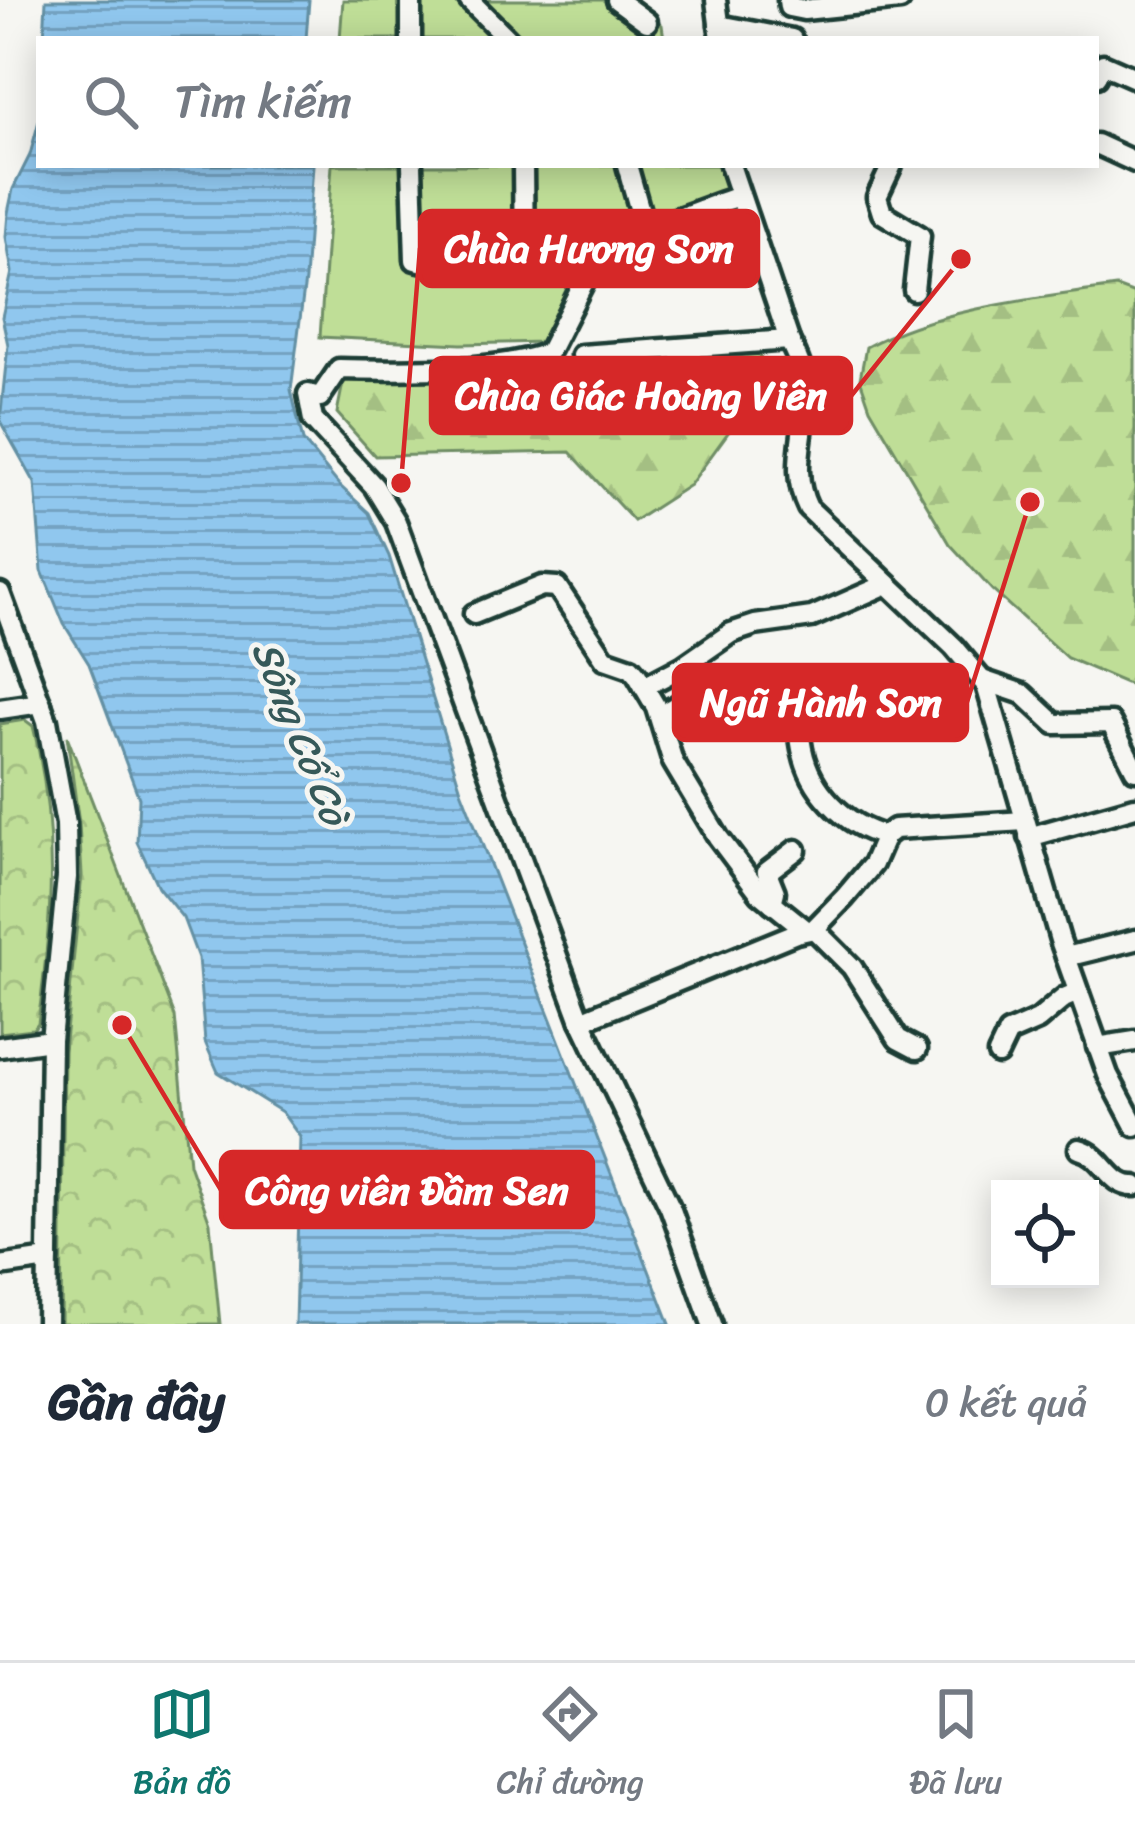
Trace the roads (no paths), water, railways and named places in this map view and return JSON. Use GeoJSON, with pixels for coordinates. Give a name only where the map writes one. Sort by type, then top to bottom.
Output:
{"type":"FeatureCollection","features":[{"type":"Feature","properties":{"kind":"street"},"geometry":{"type":"LineString","coordinates":[[411,0],[411,36]]}},
{"type":"Feature","properties":{"kind":"street"},"geometry":{"type":"LineString","coordinates":[[470,0],[505,36]]}},
{"type":"Feature","properties":{"kind":"street"},"geometry":{"type":"LineString","coordinates":[[617,0],[647,22]]}},
{"type":"Feature","properties":{"kind":"street"},"geometry":{"type":"LineString","coordinates":[[716,0],[720,32],[761,36]]}},
{"type":"Feature","properties":{"kind":"street"},"geometry":{"type":"LineString","coordinates":[[788,0],[794,9],[899,0]]}},
{"type":"Feature","properties":{"kind":"street"},"geometry":{"type":"LineString","coordinates":[[1099,71],[1103,64],[1135,78]]}},
{"type":"Feature","properties":{"kind":"street"},"geometry":{"type":"LineString","coordinates":[[1099,145],[1135,162]]}},
{"type":"Feature","properties":{"kind":"street"},"geometry":{"type":"LineString","coordinates":[[412,168],[415,260],[459,268],[524,261],[742,206]]}},
{"type":"Feature","properties":{"kind":"street"},"geometry":{"type":"LineString","coordinates":[[523,168],[524,261]]}},
{"type":"Feature","properties":{"kind":"street"},"geometry":{"type":"LineString","coordinates":[[628,168],[645,229]]}},
{"type":"Feature","properties":{"kind":"street"},"geometry":{"type":"LineString","coordinates":[[731,168],[801,364],[805,395],[799,489],[808,508],[954,647],[982,680],[1078,992],[1097,1047],[1135,1126]]}},
{"type":"Feature","properties":{"kind":"street"},"geometry":{"type":"LineString","coordinates":[[891,168],[877,197],[882,213],[920,236],[914,290]]}},
{"type":"Feature","properties":{"kind":"street"},"geometry":{"type":"LineString","coordinates":[[712,1324],[670,1207],[581,1021],[396,522],[374,486],[313,419],[308,394],[320,397],[339,369],[498,362],[548,353],[590,270],[742,206]]}},
{"type":"Feature","properties":{"kind":"street"},"geometry":{"type":"LineString","coordinates":[[581,355],[789,340]]}},
{"type":"Feature","properties":{"kind":"street"},"geometry":{"type":"LineString","coordinates":[[644,687],[731,632],[812,617],[887,584]]}},
{"type":"Feature","properties":{"kind":"street"},"geometry":{"type":"LineString","coordinates":[[475,614],[554,585],[605,659],[631,668],[644,687],[660,715],[668,748],[686,786],[738,865],[772,904],[853,967],[898,1039],[917,1049]]}},
{"type":"Feature","properties":{"kind":"street"},"geometry":{"type":"LineString","coordinates":[[0,593],[41,703],[59,772],[68,859],[51,1040],[47,1324]]}},
{"type":"Feature","properties":{"kind":"street"},"geometry":{"type":"LineString","coordinates":[[982,680],[1023,694],[1051,722],[1107,722],[1127,731],[1135,770]]}},
{"type":"Feature","properties":{"kind":"street"},"geometry":{"type":"LineString","coordinates":[[660,715],[695,695],[725,698],[787,684],[814,785],[844,817],[885,836]]}},
{"type":"Feature","properties":{"kind":"street"},"geometry":{"type":"LineString","coordinates":[[0,709],[41,703]]}},
{"type":"Feature","properties":{"kind":"street"},"geometry":{"type":"LineString","coordinates":[[581,1021],[810,930],[873,864],[885,836],[894,829],[1027,829],[1135,807]]}},
{"type":"Feature","properties":{"kind":"street"},"geometry":{"type":"LineString","coordinates":[[772,904],[775,892],[767,872],[796,850]]}},
{"type":"Feature","properties":{"kind":"street"},"geometry":{"type":"LineString","coordinates":[[1066,957],[1135,940]]}},
{"type":"Feature","properties":{"kind":"street"},"geometry":{"type":"LineString","coordinates":[[998,1054],[1008,1033],[1038,1020],[1078,992]]}},
{"type":"Feature","properties":{"kind":"street"},"geometry":{"type":"LineString","coordinates":[[0,1047],[51,1040]]}},
{"type":"Feature","properties":{"kind":"street"},"geometry":{"type":"LineString","coordinates":[[1097,1047],[1135,1041]]}},
{"type":"Feature","properties":{"kind":"street"},"geometry":{"type":"LineString","coordinates":[[1079,1149],[1092,1153],[1118,1183],[1135,1186]]}},
{"type":"Feature","properties":{"kind":"street"},"geometry":{"type":"LineString","coordinates":[[0,1266],[48,1259]]}},
{"type":"Feature","properties":{"kind":"water"},"geometry":{"type":"Polygon","coordinates":[[[46,0],[309,0],[306,36],[44,36],[46,0]]]}},
{"type":"Feature","properties":{"kind":"water","name":"Sông Cổ Cò"},"geometry":{"type":"Polygon","coordinates":[[[36,132],[36,168],[313,168],[291,390],[303,441],[369,513],[389,556],[461,790],[670,1324],[295,1324],[300,1137],[282,1112],[218,1072],[205,1042],[198,958],[183,918],[158,887],[137,842],[139,798],[89,664],[64,624],[42,571],[35,483],[0,421],[8,345],[2,317],[12,272],[6,237],[8,213],[13,189],[36,132]]]}},
{"type":"Feature","properties":{"kind":"place","name":"Chùa Giác Hoàng Viên"},"geometry":{"type":"Point","coordinates":[961,259]}},
{"type":"Feature","properties":{"kind":"place","name":"Chùa Hương Sơn"},"geometry":{"type":"Point","coordinates":[401,483]}},
{"type":"Feature","properties":{"kind":"place","name":"Ngũ Hành Sơn"},"geometry":{"type":"Point","coordinates":[1030,502]}},
{"type":"Feature","properties":{"kind":"place","name":"Công viên Đầm Sen"},"geometry":{"type":"Point","coordinates":[122,1025]}}]}
